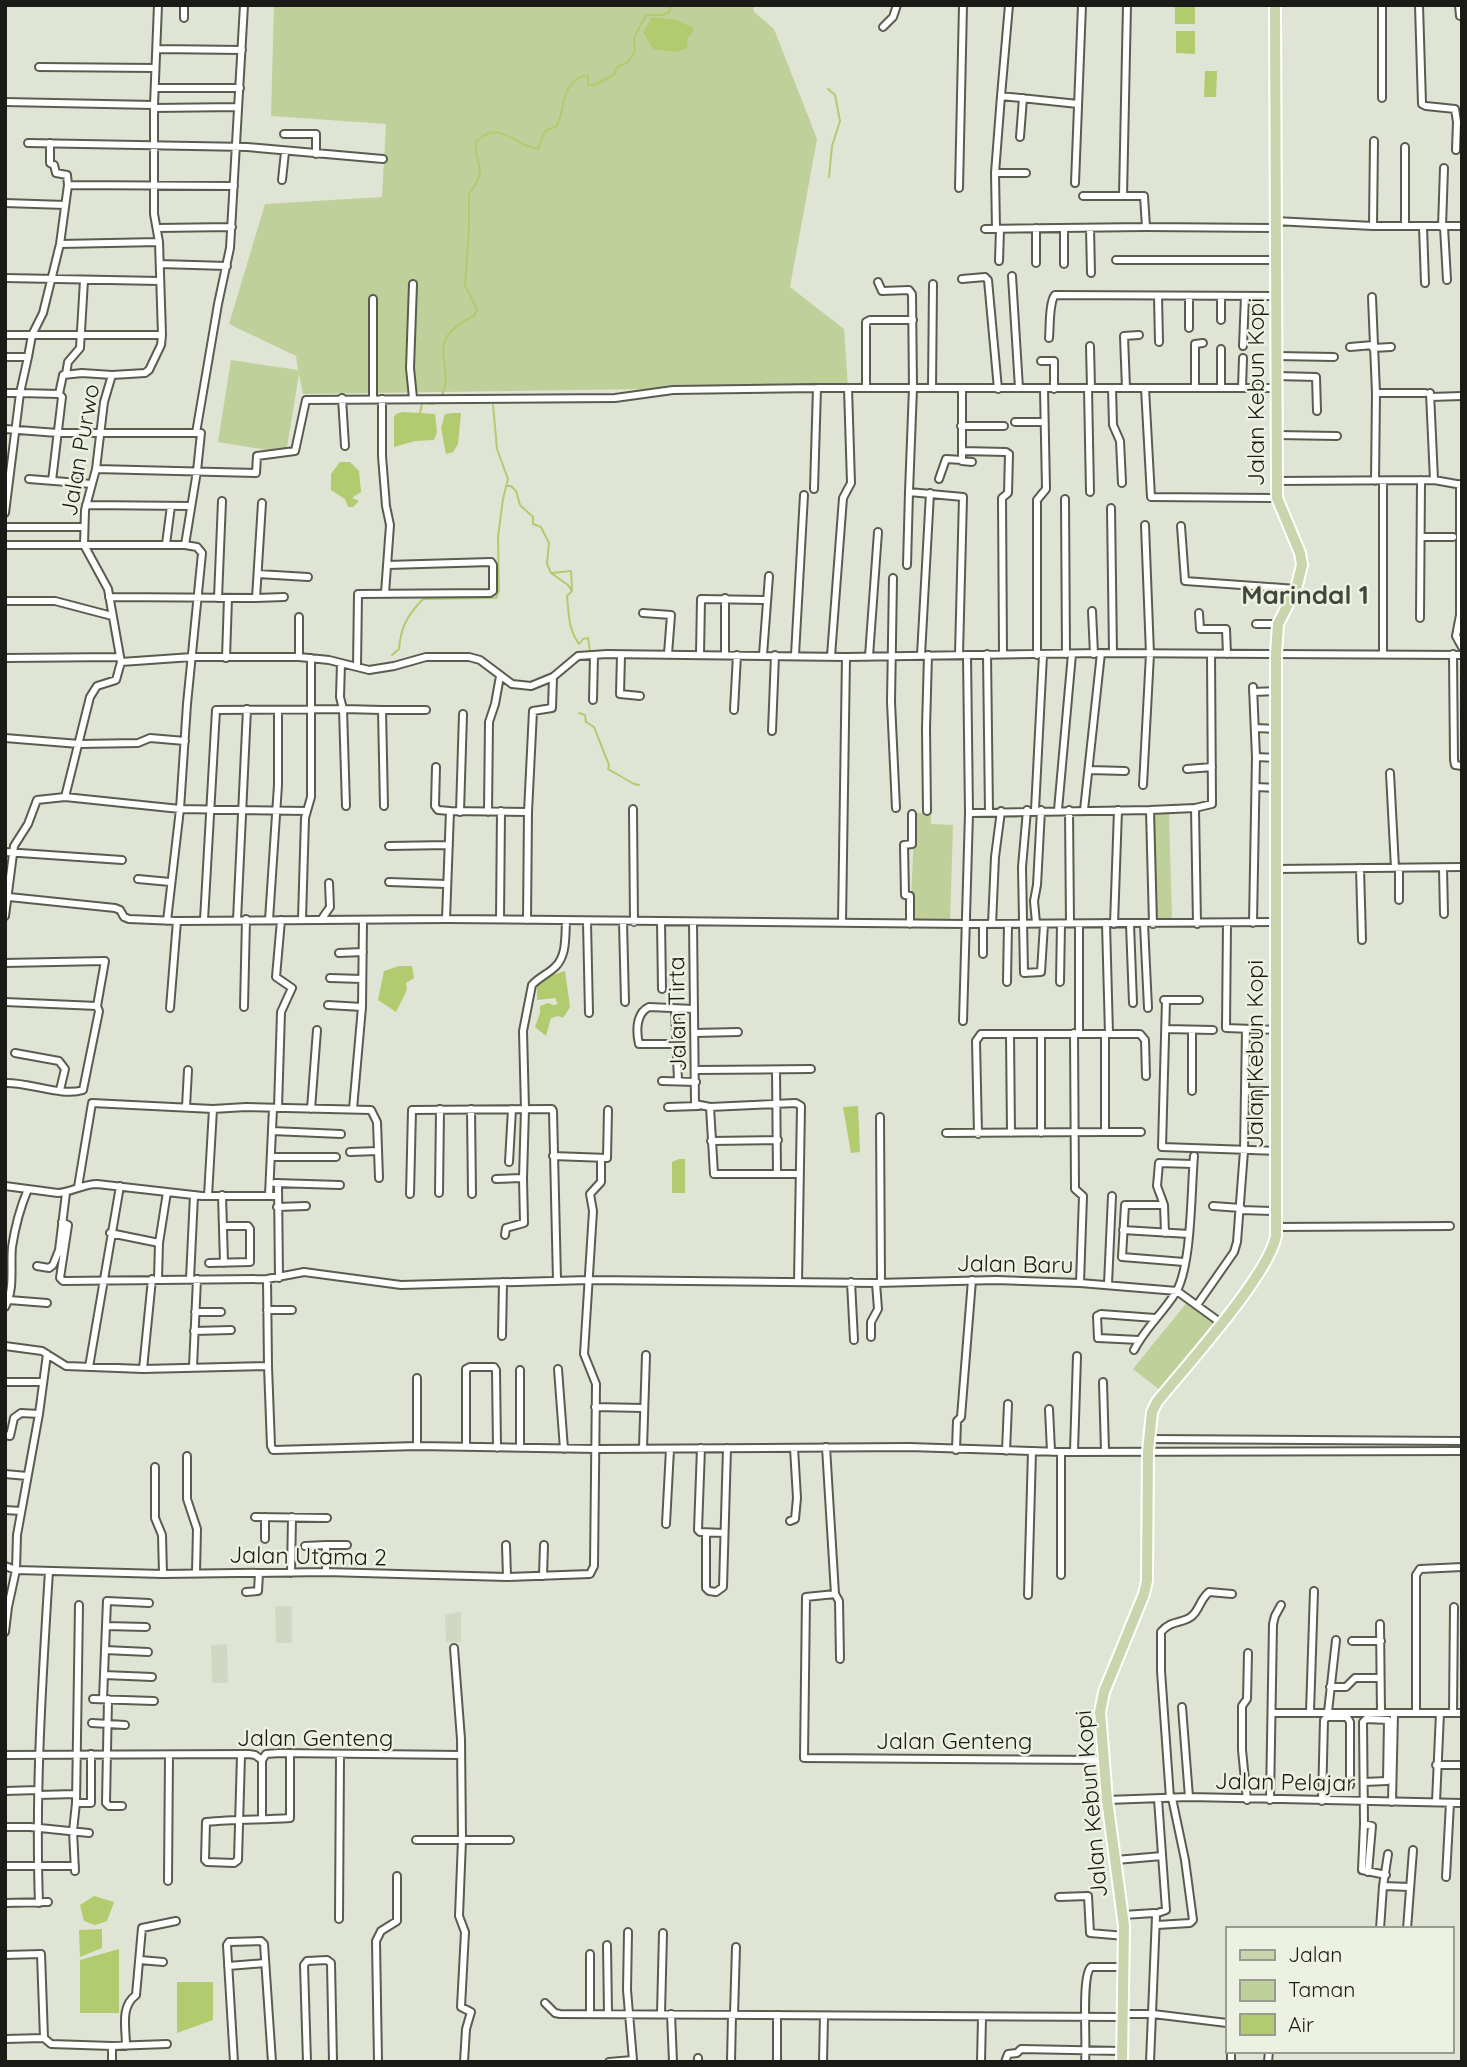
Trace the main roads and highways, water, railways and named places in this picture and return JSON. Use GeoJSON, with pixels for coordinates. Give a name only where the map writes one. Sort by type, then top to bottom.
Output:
{"type":"FeatureCollection","features":[{"type":"Feature","properties":{"kind":"main road","name":"Jalan Kebun Kopi"},"geometry":{"type":"LineString","coordinates":[[1122,2056],[1125,1936],[1107,1800],[1101,1701],[1147,1581],[1148,1445],[1152,1412],[1267,1258],[1274,1243],[1276,1227],[1276,654],[1278,624],[1296,589],[1302,565],[1300,553],[1277,498],[1275,5]]}},
{"type":"Feature","properties":{"kind":"water"},"geometry":{"type":"Polygon","coordinates":[[[1175,5],[1195,5],[1195,24],[1175,24],[1175,5]]]}},
{"type":"Feature","properties":{"kind":"water"},"geometry":{"type":"Polygon","coordinates":[[[652,17],[677,20],[695,29],[688,37],[687,48],[677,52],[653,49],[643,32],[652,17]]]}},
{"type":"Feature","properties":{"kind":"water"},"geometry":{"type":"Polygon","coordinates":[[[1176,31],[1195,31],[1195,54],[1176,53],[1176,31]]]}},
{"type":"Feature","properties":{"kind":"water"},"geometry":{"type":"Polygon","coordinates":[[[1205,71],[1217,71],[1216,97],[1204,97],[1205,71]]]}},
{"type":"Feature","properties":{"kind":"water"},"geometry":{"type":"Polygon","coordinates":[[[402,412],[435,414],[437,432],[434,440],[415,441],[394,447],[394,417],[402,412]]]}},
{"type":"Feature","properties":{"kind":"water"},"geometry":{"type":"Polygon","coordinates":[[[461,413],[458,444],[453,452],[446,454],[441,428],[445,414],[461,413]]]}},
{"type":"Feature","properties":{"kind":"water"},"geometry":{"type":"Polygon","coordinates":[[[340,462],[350,462],[359,471],[361,492],[352,498],[359,501],[353,507],[348,507],[345,499],[331,490],[331,474],[340,462]]]}},
{"type":"Feature","properties":{"kind":"water"},"geometry":{"type":"Polygon","coordinates":[[[399,966],[412,966],[414,978],[406,983],[407,990],[396,1012],[378,1000],[384,971],[399,966]]]}},
{"type":"Feature","properties":{"kind":"water"},"geometry":{"type":"Polygon","coordinates":[[[565,971],[570,1007],[563,1018],[551,1018],[546,1036],[535,1027],[540,1006],[558,1004],[555,998],[537,1000],[537,986],[549,976],[565,971]]]}},
{"type":"Feature","properties":{"kind":"water"},"geometry":{"type":"Polygon","coordinates":[[[858,1106],[860,1152],[851,1153],[843,1107],[858,1106]]]}},
{"type":"Feature","properties":{"kind":"water"},"geometry":{"type":"Polygon","coordinates":[[[685,1159],[685,1193],[672,1193],[672,1162],[685,1159]]]}},
{"type":"Feature","properties":{"kind":"water"},"geometry":{"type":"Polygon","coordinates":[[[94,1896],[114,1902],[107,1921],[95,1925],[84,1921],[80,1905],[94,1896]]]}},
{"type":"Feature","properties":{"kind":"water"},"geometry":{"type":"Polygon","coordinates":[[[102,1929],[102,1948],[80,1957],[79,1930],[102,1929]]]}},
{"type":"Feature","properties":{"kind":"water"},"geometry":{"type":"Polygon","coordinates":[[[119,1949],[119,2013],[80,2013],[80,1960],[119,1949]]]}},
{"type":"Feature","properties":{"kind":"water"},"geometry":{"type":"Polygon","coordinates":[[[177,1982],[213,1982],[213,2020],[177,2033],[177,1982]]]}},
{"type":"Feature","properties":{"kind":"waterway"},"geometry":{"type":"LineString","coordinates":[[441,397],[446,374],[444,344],[448,335],[474,316],[477,310],[465,285],[469,193],[480,172],[476,142],[485,135],[500,133],[538,149],[545,131],[557,126],[566,94],[573,82],[588,75],[588,85],[595,85],[615,74],[617,67],[628,62],[635,51],[634,38],[646,15],[663,15],[669,12],[672,5]]}},
{"type":"Feature","properties":{"kind":"waterway"},"geometry":{"type":"LineString","coordinates":[[828,89],[835,95],[840,121],[832,146],[829,177]]}},
{"type":"Feature","properties":{"kind":"waterway"},"geometry":{"type":"LineString","coordinates":[[420,413],[422,403],[438,402]]}},
{"type":"Feature","properties":{"kind":"waterway"},"geometry":{"type":"LineString","coordinates":[[392,655],[399,649],[406,622],[423,599],[496,598],[499,591],[498,537],[508,479],[497,449],[493,405]]}},
{"type":"Feature","properties":{"kind":"waterway"},"geometry":{"type":"LineString","coordinates":[[508,486],[516,491],[520,505],[533,517],[533,524],[541,527],[549,543],[547,564],[551,573],[572,591],[567,596],[573,633],[579,644],[588,638],[590,651]]}},
{"type":"Feature","properties":{"kind":"waterway"},"geometry":{"type":"LineString","coordinates":[[552,573],[571,571],[572,590]]}},
{"type":"Feature","properties":{"kind":"waterway"},"geometry":{"type":"LineString","coordinates":[[579,713],[585,715],[586,722],[594,727],[609,765],[608,769],[639,785]]}},
{"type":"Feature","properties":{"kind":"district","name":"Marindal 1"},"geometry":{"type":"Point","coordinates":[1305,595]}}]}
